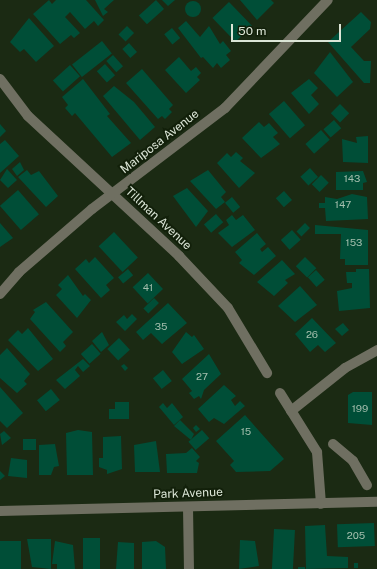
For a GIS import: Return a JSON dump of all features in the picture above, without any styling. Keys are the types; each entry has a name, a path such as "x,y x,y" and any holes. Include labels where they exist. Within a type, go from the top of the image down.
{"street":[{"name":"Mariposa Avenue","path":"0,294 19,272 112,195 225,108 328,0"},
{"name":"Tillman Avenue","path":"0,80 28,116 228,308 267,373"},
{"path":"291,411 345,368 377,350"},
{"path":"280,393 317,452 322,504"},
{"path":"333,444 360,469 367,485"},
{"name":"Park Avenue","path":"0,512 377,502"},
{"path":"188,507 189,569"}],"building":[{"path":"49,0 52,4 56,0 86,0 104,20 98,26 94,21 85,29 70,12 65,17 80,33 74,38 71,35 60,44 33,14"},
{"path":"95,0 114,0 104,9 108,12 103,16"},
{"path":"156,0 164,9 147,24 139,15"},
{"path":"162,0 175,0 168,6"},
{"path":"240,0 271,0 274,3 257,20"},
{"path":"190,1 196,1 201,6 199,15 196,17 190,17 185,12 185,6"},
{"path":"229,2 252,26 235,42 212,18"},
{"path":"361,12 371,22 370,29 351,47 364,61 371,61 370,83 364,83 328,42"},
{"path":"29,18 54,46 36,62 24,49 20,52 10,42"},
{"path":"186,21 200,37 209,26 220,44 223,41 231,51 226,55 230,60 221,68 217,63 213,68 203,57 201,58 178,28"},
{"path":"127,26 134,33 126,42 119,34"},
{"path":"172,28 180,38 172,44 164,34"},
{"path":"102,41 112,54 82,77 72,64"},
{"path":"129,43 137,52 130,58 122,49"},
{"path":"330,52 353,82 337,97 314,73"},
{"path":"113,55 123,66 116,72 106,61"},
{"path":"179,57 191,71 196,67 201,73 197,77 200,80 186,93 165,70"},
{"path":"105,64 115,75 107,83 97,71"},
{"path":"70,65 80,76 63,92 53,80"},
{"path":"142,69 173,105 169,109 172,112 165,119 162,116 158,119 126,83"},
{"path":"83,79 110,114 107,116 131,143 112,157 75,113 72,116 65,108 68,105 62,97"},
{"path":"309,79 318,88 311,95 319,104 309,114 291,93"},
{"path":"114,86 134,102 155,127 140,140 103,96"},
{"path":"284,101 305,125 290,138 269,114"},
{"path":"340,104 349,113 340,122 331,113"},
{"path":"334,120 341,128 331,137 323,129"},
{"path":"259,122 264,127 269,123 278,133 273,137 280,144 261,158 242,138"},
{"path":"0,124 6,131 0,137"},
{"path":"321,130 330,140 314,154 305,144"},
{"path":"368,136 368,163 343,162 342,139 357,143 356,137"},
{"path":"5,140 19,156 0,173 0,144"},
{"path":"236,152 243,158 240,161 255,173 239,188 217,163 227,153 231,157"},
{"path":"20,162 24,170 17,176 12,169"},
{"path":"310,168 318,177 308,186 300,177"},
{"path":"7,169 17,180 8,188 0,180"},
{"path":"27,170 31,175 39,171 58,196 46,207 18,177"},
{"path":"208,170 226,192 221,197 225,202 216,209 190,181"},
{"path":"363,171 367,182 363,183 363,190 336,190 336,172"},
{"path":"321,175 329,183 320,192 312,184"},
{"path":"187,188 208,211 196,227 173,196"},
{"path":"18,190 39,214 21,230 0,206"},
{"path":"284,191 292,200 284,207 276,198"},
{"path":"352,194 367,197 368,219 326,221 325,208 319,208 319,203 325,203 325,197 337,199"},
{"path":"232,197 240,207 233,213 225,203"},
{"path":"216,214 223,222 211,233 204,224"},
{"path":"232,215 236,220 243,215 255,230 232,247 218,233 229,225 226,220"},
{"path":"0,223 13,238 0,247"},
{"path":"305,223 310,228 301,236 297,231"},
{"path":"315,225 368,230 368,265 345,265 345,259 340,259 341,234 315,234"},
{"path":"292,230 301,240 290,250 281,240"},
{"path":"114,232 138,258 123,272 99,246"},
{"path":"257,233 266,244 260,249 262,252 268,247 276,256 254,275 239,263 242,260 235,252"},
{"path":"95,257 114,278 106,285 110,290 101,298 75,269 86,259 89,263"},
{"path":"305,257 316,268 307,278 296,266"},
{"path":"282,260 295,274 285,280 288,283 274,296 257,282"},
{"path":"128,269 133,275 123,283 118,277"},
{"path":"356,269 369,269 370,308 339,311 337,291 352,288 352,283 347,283 346,272 356,272"},
{"path":"316,270 325,280 317,287 308,277"},
{"path":"148,273 163,289 148,303 133,287"},
{"path":"68,275 83,296 85,294 91,300 77,318 56,295 62,289 58,285"},
{"path":"300,286 317,305 295,322 278,306"},
{"path":"154,298 159,303 148,314 143,309"},
{"path":"46,302 73,332 63,342 66,346 60,352 30,319 35,312 33,310"},
{"path":"168,303 187,323 162,344 151,333 143,340 136,332"},
{"path":"132,314 137,319 125,331 116,322 124,315 127,319"},
{"path":"312,318 336,343 325,352 318,345 310,352 295,334"},
{"path":"343,323 349,330 342,336 335,329"},
{"path":"28,328 53,359 38,371 8,340 18,330 22,334"},
{"path":"102,332 109,345 101,352 92,341"},
{"path":"186,332 192,337 194,335 204,349 182,364 172,352"},
{"path":"119,338 130,350 118,361 107,349"},
{"path":"92,344 101,354 90,364 81,354"},
{"path":"7,348 30,374 24,381 27,384 17,393 0,378 0,355"},
{"path":"209,354 221,374 204,390 201,399 199,396 194,399 189,393 192,391 182,379"},
{"path":"83,359 90,366 83,372 78,366 75,370 80,376 65,389 56,380"},
{"path":"124,364 128,368 125,371 121,366"},
{"path":"163,370 172,381 162,389 153,378"},
{"path":"224,385 236,396 231,400 235,406 240,401 245,406 224,424 214,418 209,422 198,409"},
{"path":"0,387 23,413 7,428 0,421"},
{"path":"51,389 60,400 46,411 37,400"},
{"path":"353,392 372,392 372,425 348,423 348,395"},
{"path":"115,402 129,402 129,419 109,419 109,409 115,409"},
{"path":"163,403 167,408 172,403 183,417 174,425 159,407"},
{"path":"245,415 284,459 270,471 236,472 230,465 234,461 216,441"},
{"path":"180,420 194,434 191,440 174,426"},
{"path":"196,425 200,429 196,432 193,428"},
{"path":"78,430 92,432 93,475 67,475 66,433"},
{"path":"202,430 209,438 196,450 188,442"},
{"path":"4,431 11,438 2,445 0,434"},
{"path":"121,436 122,469 107,474 107,470 99,467 99,458 103,458 103,437"},
{"path":"23,439 36,439 36,450 23,450"},
{"path":"156,441 160,472 135,472 134,445"},
{"path":"55,444 59,466 54,467 51,475 39,475 39,445"},
{"path":"192,448 200,457 196,461 199,463 197,473 167,473 166,454 186,453"},
{"path":"11,458 27,460 27,478 8,476"},
{"path":"0,471 5,476 0,480"},
{"path":"374,523 375,546 338,547 337,524"},
{"path":"325,525 327,556 348,557 348,568 306,569 305,526"},
{"path":"274,529 295,530 293,569 272,569"},
{"path":"83,538 100,538 100,569 83,569"},
{"path":"27,539 51,539 51,569 32,567"},
{"path":"240,540 255,541 259,566 239,569"},
{"path":"0,541 21,541 21,569 0,569"},
{"path":"55,541 73,545 75,569 57,569 57,564 52,564"},
{"path":"156,541 165,547 166,569 142,569 142,542"},
{"path":"118,542 134,543 134,569 116,569"},
{"path":"354,563 358,563 358,568 354,568"},
{"path":"298,567 305,567 305,569 298,569"}]}
